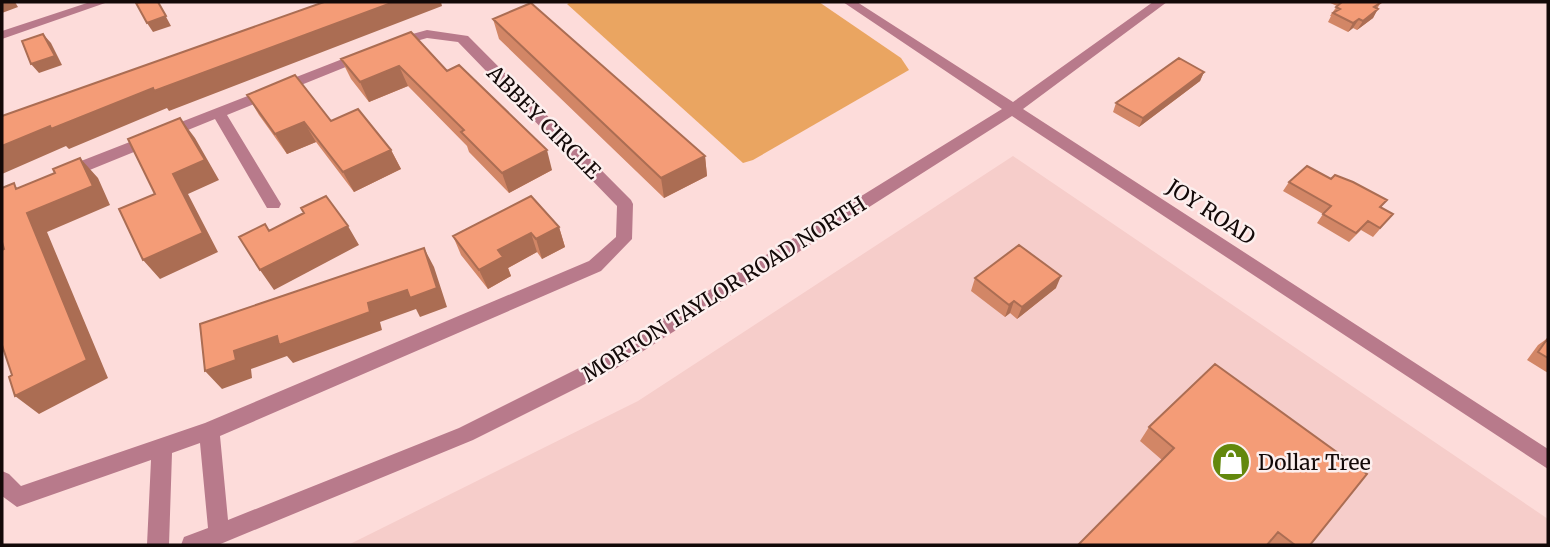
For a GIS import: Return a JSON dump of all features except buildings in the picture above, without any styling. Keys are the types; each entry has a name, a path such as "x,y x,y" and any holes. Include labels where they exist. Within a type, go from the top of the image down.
{"street":[{"path":"2,35 102,2"},
{"name":"JOY ROAD","path":"849,2 1548,460"},
{"name":"MORTON TAYLOR ROAD NORTH","path":"192,545 467,434 608,363 1013,109 1161,2"},
{"name":"ABBEY CIRCLE","path":"2,481 17,497 209,431 595,266 624,239 625,204 463,39 441,33 415,34 53,178"},
{"path":"219,113 273,204"},
{"path":"209,431 219,534"},
{"path":"158,545 162,447"}],"shaded area":[{"path":"819,2 901,58 909,70 753,160 743,163 567,4"},
{"path":"1013,156 1548,519 1548,545 348,545 638,401"}],"place":[{"name":"Dollar Tree","path":"1231,462"}]}
